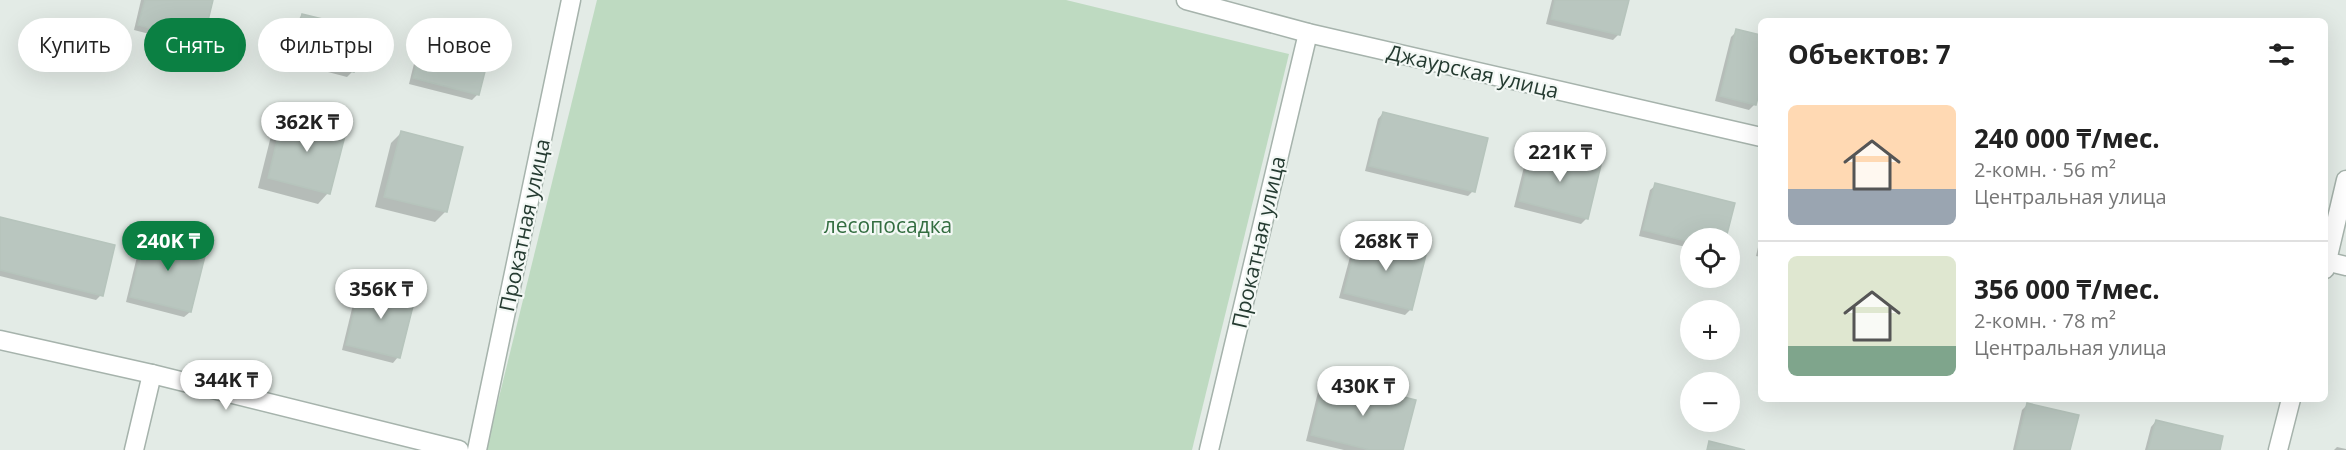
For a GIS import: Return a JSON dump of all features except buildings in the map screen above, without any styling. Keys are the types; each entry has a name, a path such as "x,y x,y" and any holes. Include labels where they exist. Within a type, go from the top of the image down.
{"street":[{"name":"Прокатная улица","path":"477,450 572,0"},
{"name":"Джаурская улица","path":"1186,0 1308,33 1758,136"},
{"name":"Прокатная улица","path":"1209,450 1308,33"},
{"path":"2328,256 2346,180"},
{"path":"2328,264 2346,266"},
{"path":"0,340 152,374 459,450"},
{"path":"134,450 152,374"},
{"path":"2278,450 2290,402"}],"green space":[{"name":"лесопосадка","path":"597,0 1066,0 1289,54 1192,450 486,450"}]}
